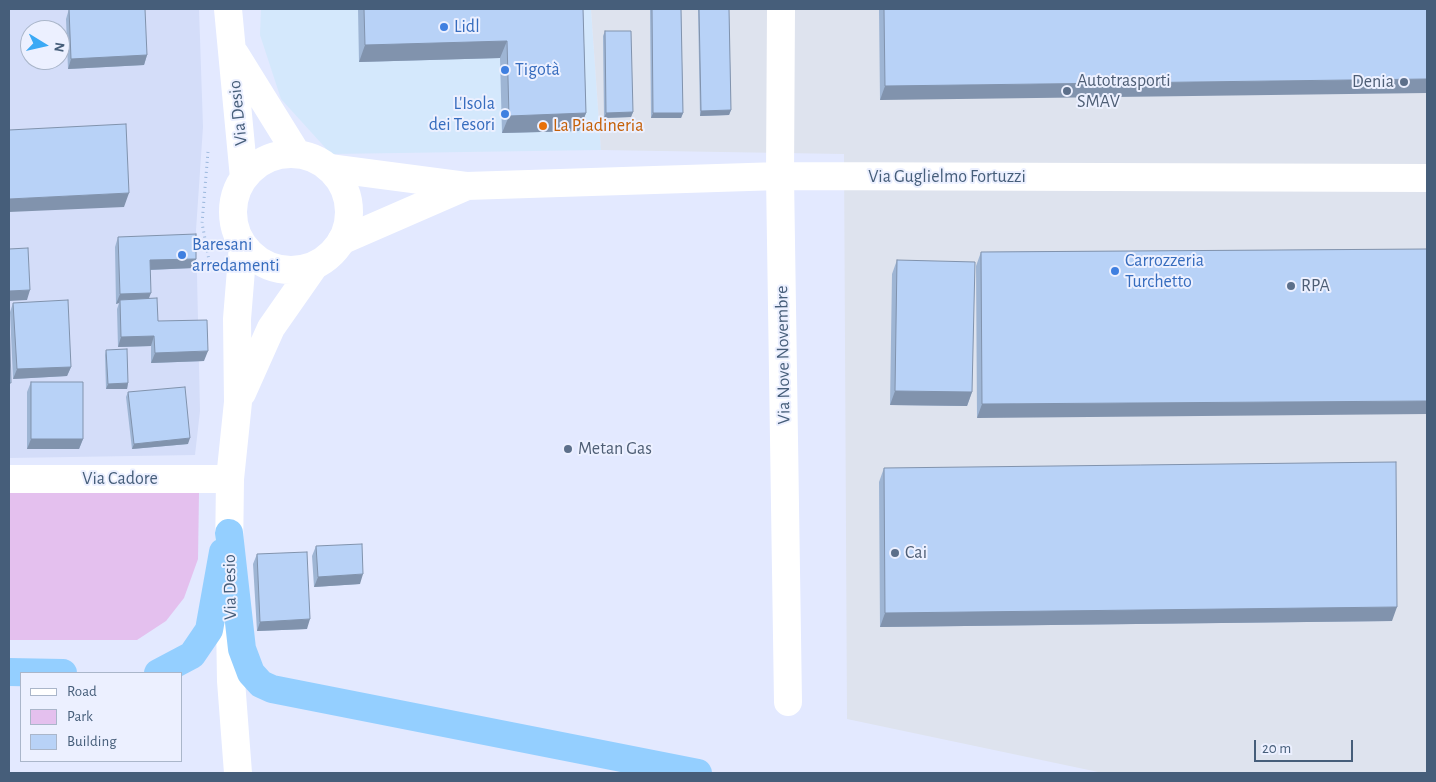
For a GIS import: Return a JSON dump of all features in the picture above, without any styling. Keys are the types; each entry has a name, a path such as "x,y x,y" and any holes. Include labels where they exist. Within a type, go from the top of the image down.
{"highway":[{"path":"160,672 192,655 209,630 228,528"},
{"path":"228,528 242,649 252,673 261,684 281,691 698,773"}],"street":[{"name":"Via Desio","path":"228,9 244,178"},
{"name":"Via Nove Novembre","path":"781,9 780,176 788,702"},
{"name":"Via Desio","path":"231,48 298,154"},
{"path":"298,154 314,158 329,168 341,183 348,202 348,222 341,241 330,255 315,265 295,270 276,268 257,259 243,245 235,229 233,211 236,194 244,178 259,164 277,155 298,154"},
{"name":"Via Guglielmo Fortuzzi","path":"329,168 389,178 466,186 780,176 1427,178"},
{"name":"Via Guglielmo Fortuzzi","path":"341,241 466,186"},
{"name":"Via Desio","path":"238,773 231,681 228,528 230,479 238,402 237,319 243,245"},
{"name":"Via Desio","path":"238,402 271,328 315,265"},
{"name":"Via Cadore","path":"9,479 230,479"}],"path":[{"path":"208,148 202,223 210,265"}],"shaded area":[{"path":"9,9 199,9 203,127 196,230 200,411 195,455 9,458"},
{"path":"261,9 591,9 601,150 331,154 281,99 260,35"},
{"path":"591,9 1427,9 1427,773 1103,773 847,719 844,154 601,150"}],"green space":[{"path":"199,492 198,559 184,598 166,621 137,640 9,640 9,493"}],"building":[{"path":"69,9 145,9 147,55 71,59"},
{"path":"364,9 583,9 586,113 509,116 507,41 365,45"},
{"path":"652,9 681,9 683,113 653,113"},
{"path":"699,9 729,9 731,110 701,111"},
{"path":"884,9 1427,9 1427,79 885,86"},
{"path":"605,31 631,31 633,112 606,113"},
{"path":"126,124 129,193 9,199 9,130"},
{"path":"196,234 196,259 150,260 151,293 120,294 118,237"},
{"path":"28,248 30,290 9,291 9,249"},
{"path":"1427,249 1427,401 982,404 981,252"},
{"path":"897,260 975,262 972,392 895,391"},
{"path":"157,298 158,321 207,320 208,351 155,353 154,336 121,337 120,300"},
{"path":"68,300 71,367 17,369 13,303"},
{"path":"9,314 11,383 9,383"},
{"path":"127,349 128,383 108,384 106,350"},
{"path":"31,382 83,382 83,439 31,439"},
{"path":"185,387 190,438 134,444 128,392"},
{"path":"1396,462 1397,607 885,613 884,468"},
{"path":"362,544 363,574 318,577 316,546"},
{"path":"307,552 310,619 260,622 257,554"}],"place":[{"name":"Lidl","path":"444,27"},
{"name":"Tigotà","path":"505,70"},
{"name":"Denia","path":"1404,82"},
{"name":"Autotrasporti SMAV","path":"1067,91"},
{"name":"L'Isola dei Tesori","path":"505,114"},
{"name":"La Piadineria","path":"543,126"},
{"name":"Baresani arredamenti","path":"182,255"},
{"name":"Carrozzeria Turchetto","path":"1115,271"},
{"name":"RPA","path":"1291,286"},
{"name":"Metan Gas","path":"568,449"},
{"name":"Cai","path":"895,553"}]}
